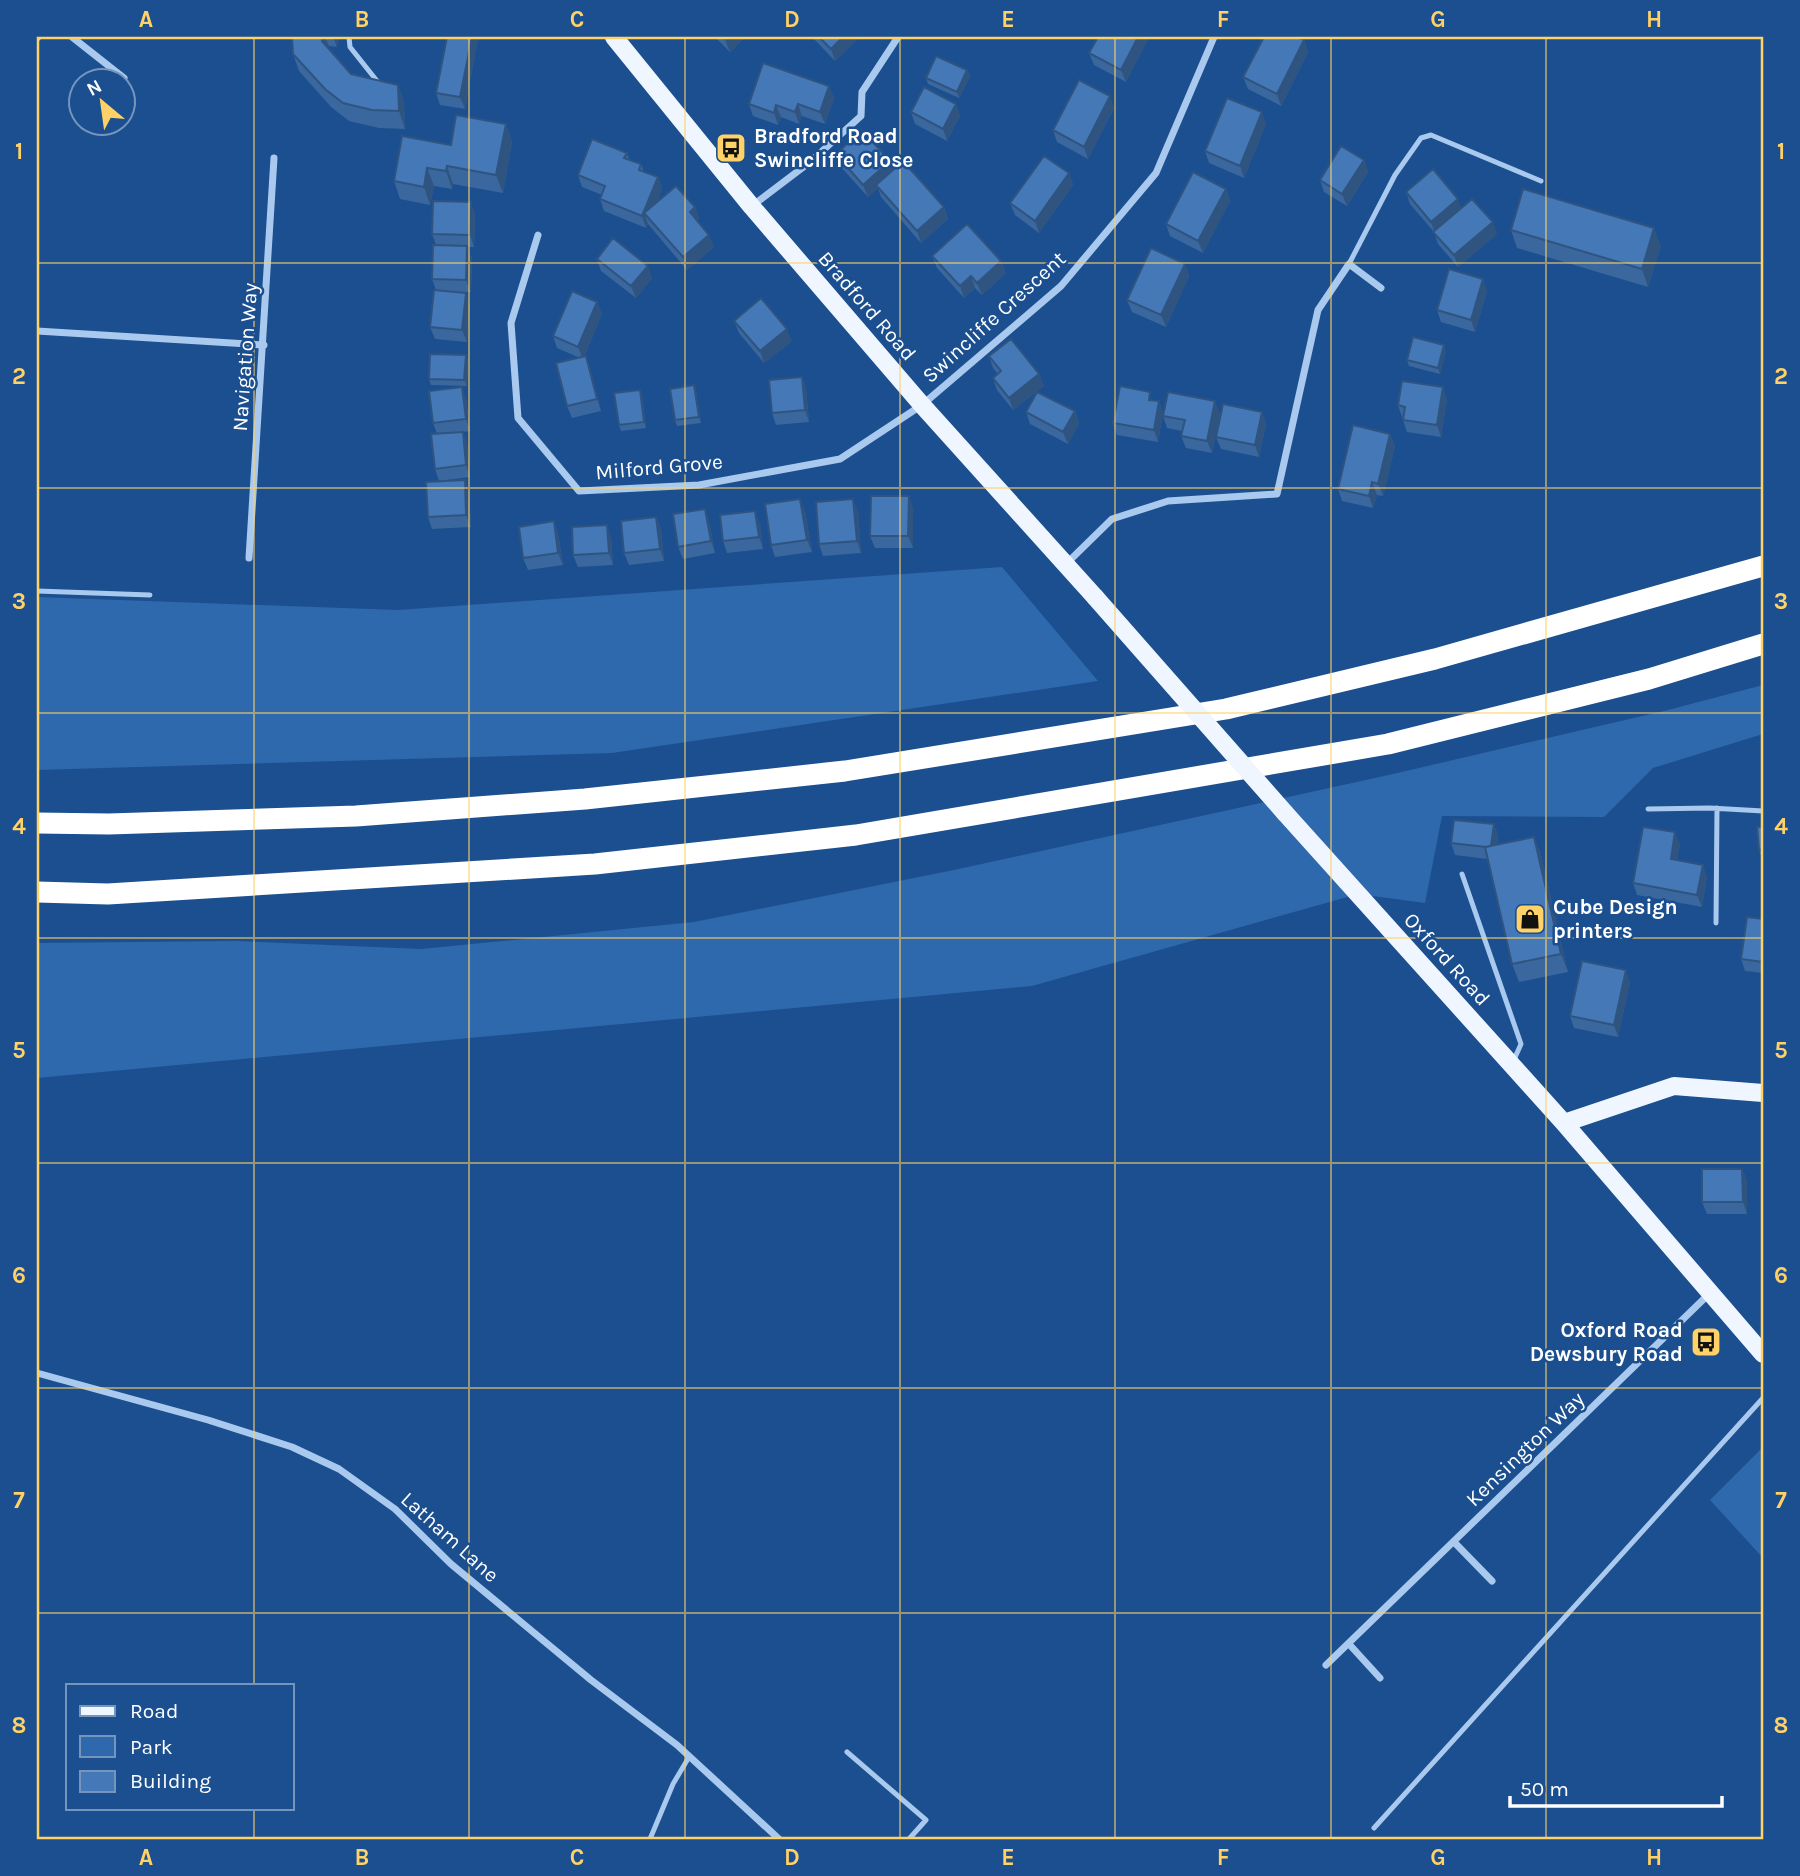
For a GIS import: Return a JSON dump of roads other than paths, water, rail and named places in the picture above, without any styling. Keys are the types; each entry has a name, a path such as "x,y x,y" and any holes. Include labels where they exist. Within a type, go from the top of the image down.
{"highway":[{"path":"37,823 109,824 356,817 585,799 845,771 1226,709 1435,659 1763,566"},
{"path":"37,892 108,894 595,864 856,835 1388,744 1649,679 1763,644"}],"main road":[{"name":"Bradford Road","path":"614,37 752,207 922,405 1095,597"},
{"name":"Oxford Road","path":"1095,597 1564,1124 1763,1354"},
{"path":"1564,1124 1674,1086 1763,1093"}],"street":[{"path":"72,37 109,66"},
{"path":"752,207 810,162 861,116 862,92 898,37"},
{"name":"Swincliffe Crescent","path":"922,405 1061,286 1156,173 1214,37"},
{"name":"Navigation Way","path":"249,558 274,158"},
{"name":"Milford Grove","path":"538,235 511,323 517,418 579,491 699,485 841,459 922,405"},
{"path":"1066,565 1112,519 1168,501 1277,495 1318,310 1349,264 1381,288"},
{"path":"37,331 264,345"},
{"name":"Kensington Way","path":"1326,1665 1710,1293"},
{"name":"Latham Lane","path":"37,1373 268,1439 339,1469 395,1509 451,1564 689,1757 779,1839"},
{"path":"1454,1542 1492,1581"},
{"path":"1349,1644 1380,1678"}],"lane":[{"path":"349,37 351,47 377,81"},
{"path":"1349,264 1395,175 1421,138 1431,135 1541,181"},
{"path":"37,591 150,595"},
{"path":"1716,923 1717,808"},
{"path":"1647,809 1717,808 1763,811"},
{"path":"1462,874 1521,1044 1511,1065"},
{"path":"1374,1828 1763,1398"},
{"path":"847,1752 926,1820 909,1839"},
{"path":"650,1839 673,1784 689,1757"}],"place":[{"name":"Bradford Road Swincliffe Close","path":"731,148"},
{"name":"Cube Design printers","path":"1530,919"},
{"name":"Oxford Road Dewsbury Road","path":"1706,1342"}]}
